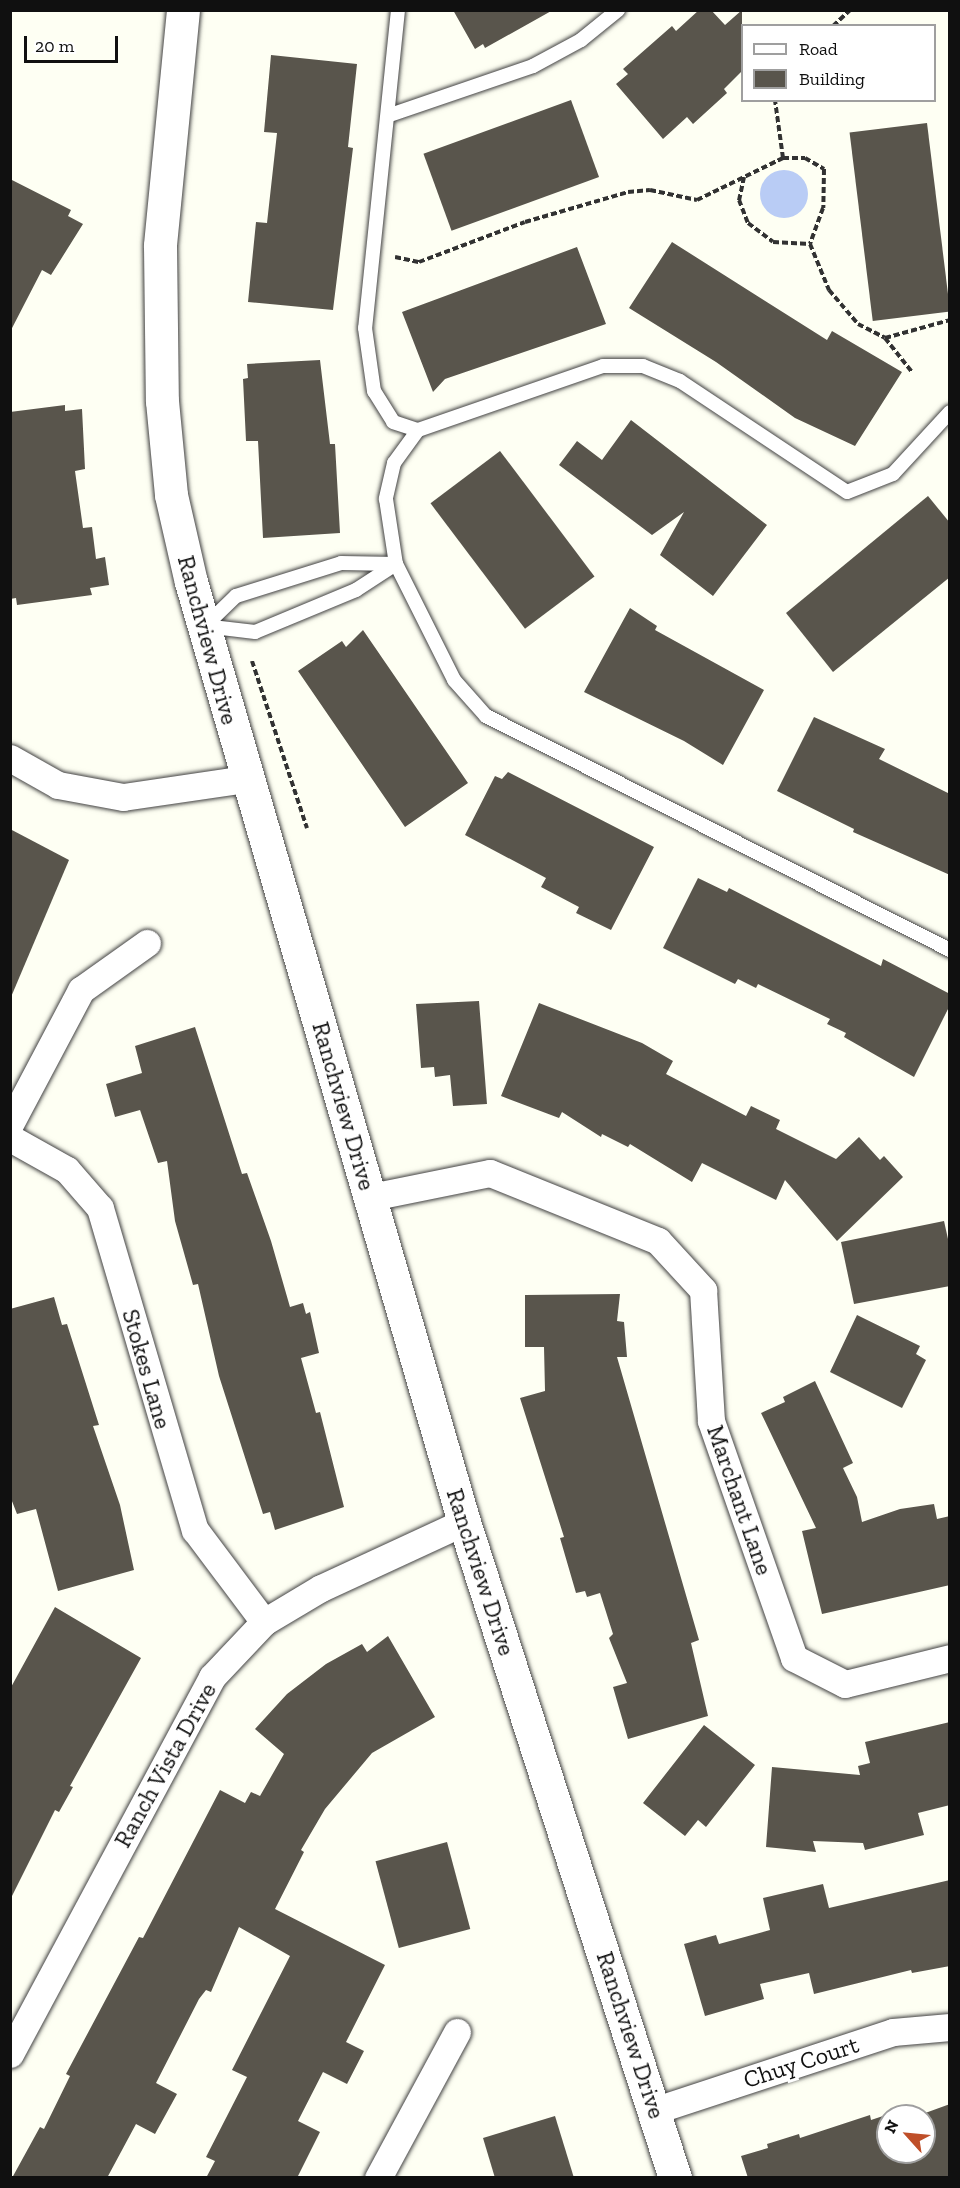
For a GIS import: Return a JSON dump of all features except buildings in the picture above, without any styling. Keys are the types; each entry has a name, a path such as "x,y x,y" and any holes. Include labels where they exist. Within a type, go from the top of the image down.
{"street":[{"name":"Ranchview Drive","path":"183,10 160,246 162,401 171,495 245,779 371,1197 464,1522 656,2110 675,2178"},
{"path":"10,758 58,785 123,797 245,779"},
{"path":"10,1124 81,990 147,943"},
{"name":"Stokes Lane","path":"10,1138 67,1170 100,1208 195,1530 264,1622"},
{"name":"Marchant Lane","path":"371,1197 490,1173 658,1241 703,1290 711,1421 794,1658 845,1684 950,1658"},
{"name":"Ranch Vista Drive","path":"10,2054 212,1677 264,1622 321,1588 464,1522"},
{"name":"Chuy Court","path":"656,2110 893,2032 950,2028"},
{"path":"378,2178 457,2032"}],"lane":[{"path":"399,10 390,115 365,328 374,391 393,422 418,430"},
{"path":"390,115 533,66 582,40 618,10"},
{"path":"950,412 893,474 847,492 680,381 643,366 603,366 418,430 394,463 386,499 396,564 454,680 486,716 950,950"},
{"path":"205,626 236,596 341,562 396,564"},
{"path":"205,626 255,632 356,590 396,564"}],"path":[{"path":"834,24 850,10"},
{"path":"775,102 783,158"},
{"path":"374,252 419,262 525,222 628,192 650,190 697,200 783,158 805,158 824,169 823,208 810,244 829,290 858,324 885,338 912,372"},
{"path":"744,177 739,200 748,223 772,242 810,244"},
{"path":"885,338 950,320"},
{"path":"252,661 307,828"}],"water":[{"path":"779,170 789,170 801,177 808,189 808,199 801,211 789,218 779,218 764,207 760,199 760,189 771,174"}]}
